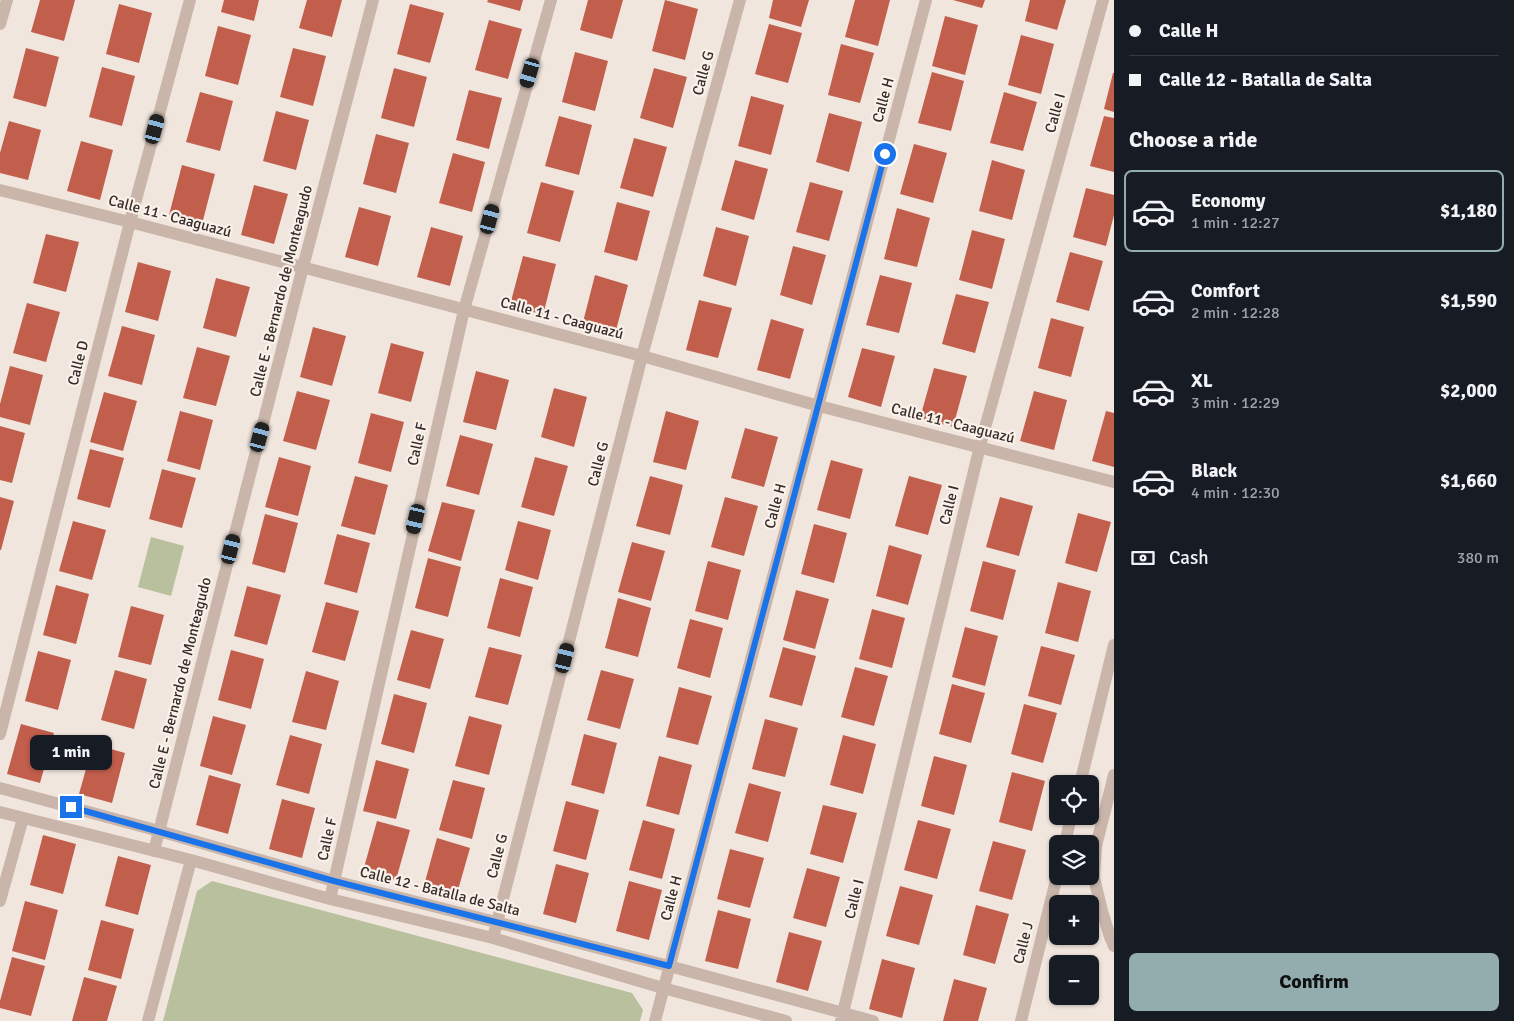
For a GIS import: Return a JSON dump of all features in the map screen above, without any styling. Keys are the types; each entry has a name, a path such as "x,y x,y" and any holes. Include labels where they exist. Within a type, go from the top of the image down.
{"street":[{"path":"0,24 7,0"},
{"name":"Calle D","path":"0,734 130,222 190,0"},
{"name":"Calle E - Bernardo de Monteagudo","path":"154,851 373,0"},
{"name":"Calle F","path":"330,899 464,310 550,0"},
{"name":"Calle G","path":"493,938 642,356 740,0"},
{"name":"Calle H","path":"655,1021 926,0"},
{"name":"Calle I","path":"842,1017 980,446 1103,0"},
{"name":"Calle 11 - Caaguazú","path":"0,190 130,222 642,356 819,406 1114,482"},
{"path":"1082,775 1114,645"},
{"path":"1114,775 1096,846 1094,878 1102,911 1114,946"},
{"name":"Calle 12 - Batalla de Salta","path":"0,788 334,881 669,966 842,1017 873,1021"},
{"path":"0,812 191,860 330,899 493,938 663,988 786,1021"},
{"path":"0,901 23,818"},
{"path":"148,1021 191,860"},
{"name":"Calle J","path":"1021,1021 1055,885"}],"green space":[{"path":"151,537 184,546 171,596 138,587"},
{"path":"212,881 632,993 643,1010 640,1021 163,1021 197,891"}],"building":[{"path":"40,0 75,0 64,41 31,32"},
{"path":"224,0 259,0 254,21 221,12"},
{"path":"307,0 342,0 332,37 299,28"},
{"path":"488,0 523,0 520,11 487,2"},
{"path":"588,0 623,0 612,39 580,30"},
{"path":"665,0 698,9 685,60 652,51"},
{"path":"773,0 809,0 801,27 769,18"},
{"path":"855,0 890,0 878,46 845,37"},
{"path":"953,0 985,0 982,8"},
{"path":"1030,0 1066,0 1057,30 1025,21"},
{"path":"119,4 152,13 139,63 106,54"},
{"path":"410,4 444,13 430,63 397,54"},
{"path":"945,16 978,25 965,75 932,66"},
{"path":"489,20 522,29 508,79 475,70"},
{"path":"769,24 802,33 788,83 755,74"},
{"path":"218,26 251,35 238,85 205,76"},
{"path":"1021,35 1054,44 1041,94 1008,85"},
{"path":"841,44 874,53 860,103 828,95"},
{"path":"26,48 59,57 46,107 13,98"},
{"path":"293,48 326,56 313,106 280,97"},
{"path":"575,52 608,61 595,111 562,102"},
{"path":"102,67 135,76 122,126 89,117"},
{"path":"394,68 427,77 414,127 381,118"},
{"path":"654,68 687,77 673,128 640,118"},
{"path":"932,72 964,81 951,131 918,123"},
{"path":"1114,73 1114,112 1104,109"},
{"path":"469,90 502,98 489,149 456,140"},
{"path":"200,92 233,101 220,151 186,142"},
{"path":"1004,92 1037,102 1023,151 990,143"},
{"path":"751,96 784,105 771,155 738,146"},
{"path":"276,111 309,120 296,170 263,161"},
{"path":"829,113 862,122 849,172 816,162"},
{"path":"559,116 592,125 579,175 545,166"},
{"path":"1104,116 1114,118 1114,172 1090,166"},
{"path":"9,121 41,130 28,180 0,173 0,153"},
{"path":"376,134 409,143 396,193 363,184"},
{"path":"634,138 667,147 653,197 620,188"},
{"path":"81,141 113,150 100,200 67,191"},
{"path":"914,144 947,153 933,203 900,194"},
{"path":"453,153 485,162 472,212 439,203"},
{"path":"735,160 768,169 754,220 721,210"},
{"path":"992,160 1025,170 1012,220 979,211"},
{"path":"182,165 215,174 202,224 169,215"},
{"path":"541,182 574,191 560,242 527,233"},
{"path":"810,182 843,191 829,241 796,232"},
{"path":"254,185 288,194 274,244 241,235"},
{"path":"1086,188 1114,195 1114,215 1106,246 1073,237"},
{"path":"617,202 650,211 637,261 604,252"},
{"path":"359,207 391,216 378,266 345,257"},
{"path":"897,208 930,218 917,267 884,259"},
{"path":"431,227 463,236 450,286 417,277"},
{"path":"716,227 749,236 736,286 703,276"},
{"path":"972,230 1005,239 992,289 959,280"},
{"path":"46,234 79,242 66,292 33,283"},
{"path":"793,246 826,255 812,305 780,295"},
{"path":"1070,252 1103,261 1089,311 1056,302"},
{"path":"523,256 556,264 543,315 510,305"},
{"path":"138,262 171,271 158,321 125,312"},
{"path":"595,275 628,285 615,334 582,326"},
{"path":"880,275 912,283 899,333 866,325"},
{"path":"216,278 250,287 236,337 203,328"},
{"path":"956,294 989,302 975,353 942,344"},
{"path":"699,300 732,308 718,358 686,350"},
{"path":"27,303 60,312 46,362 13,353"},
{"path":"1051,318 1084,327 1071,377 1038,368"},
{"path":"771,319 804,329 790,379 757,370"},
{"path":"122,326 155,335 142,385 108,376"},
{"path":"313,327 346,336 332,386 300,377"},
{"path":"391,343 424,352 411,402 378,393"},
{"path":"197,347 230,356 216,406 183,398"},
{"path":"862,348 895,356 881,407 848,397"},
{"path":"10,366 43,375 30,425 0,417 0,404"},
{"path":"934,368 967,376 953,427 920,418"},
{"path":"476,371 509,380 496,430 463,422"},
{"path":"554,388 587,397 574,447 541,437"},
{"path":"297,391 330,400 316,450 283,441"},
{"path":"1034,391 1067,400 1054,450 1020,441"},
{"path":"104,392 137,401 123,451 90,442"},
{"path":"180,411 213,420 200,470 167,461"},
{"path":"666,411 699,421 686,470 653,462"},
{"path":"1106,411 1114,413 1114,467 1092,461"},
{"path":"371,413 404,422 391,472 358,463"},
{"path":"0,426 25,433 12,483 0,480"},
{"path":"745,428 778,437 764,487 731,478"},
{"path":"460,435 493,444 479,495 446,486"},
{"path":"90,449 124,458 110,508 77,499"},
{"path":"279,457 311,466 298,516 265,507"},
{"path":"535,457 568,466 554,516 521,507"},
{"path":"831,460 863,469 850,519 817,510"},
{"path":"162,469 196,478 182,528 149,519"},
{"path":"355,476 388,485 375,535 341,526"},
{"path":"650,476 683,485 670,535 636,526"},
{"path":"909,476 942,485 928,535 895,526"},
{"path":"0,497 14,501 1,550 0,550"},
{"path":"725,497 758,506 744,556 711,547"},
{"path":"1000,497 1033,506 1019,556 986,547"},
{"path":"442,502 475,510 461,561 428,551"},
{"path":"1078,513 1111,522 1097,572 1065,563"},
{"path":"265,514 298,523 285,573 252,564"},
{"path":"73,521 106,530 92,580 59,571"},
{"path":"518,521 551,530 538,580 505,570"},
{"path":"814,524 847,533 834,583 801,574"},
{"path":"337,534 370,543 357,593 324,584"},
{"path":"632,542 665,551 651,601 618,592"},
{"path":"889,545 922,555 908,605 876,596"},
{"path":"428,558 461,567 448,617 415,608"},
{"path":"708,561 741,570 728,620 695,611"},
{"path":"983,561 1016,570 1003,620 970,611"},
{"path":"500,578 533,587 520,637 487,628"},
{"path":"1058,582 1091,591 1078,642 1045,633"},
{"path":"56,585 89,594 76,644 43,635"},
{"path":"247,586 281,595 267,645 234,636"},
{"path":"796,590 829,599 815,649 783,640"},
{"path":"618,598 651,608 638,657 605,648"},
{"path":"326,602 359,611 345,661 312,652"},
{"path":"131,606 164,615 151,665 118,657"},
{"path":"872,609 905,618 892,668 859,659"},
{"path":"690,619 723,628 710,678 677,668"},
{"path":"965,627 998,636 985,686 952,677"},
{"path":"411,630 444,639 430,689 397,680"},
{"path":"1041,646 1075,655 1061,705 1028,696"},
{"path":"489,647 522,655 508,705 475,697"},
{"path":"783,647 816,656 802,706 769,697"},
{"path":"231,650 264,659 251,709 218,700"},
{"path":"38,651 71,660 58,710 25,701"},
{"path":"855,667 888,676 874,726 841,717"},
{"path":"115,670 147,679 134,729 101,720"},
{"path":"601,670 634,679 620,729 587,720"},
{"path":"306,671 339,681 326,730 292,722"},
{"path":"952,684 985,693 971,743 939,734"},
{"path":"679,687 712,696 698,745 666,737"},
{"path":"394,694 427,703 414,753 381,744"},
{"path":"1024,704 1057,713 1043,763 1011,754"},
{"path":"213,716 246,725 232,775 200,766"},
{"path":"469,716 502,725 489,775 455,766"},
{"path":"765,719 798,728 785,777 752,769"},
{"path":"21,724 54,733 40,783 7,774"},
{"path":"584,734 617,743 604,794 571,785"},
{"path":"290,735 322,744 309,794 276,785"},
{"path":"843,735 876,744 863,794 830,785"},
{"path":"93,744 125,753 112,803 79,794"},
{"path":"659,756 692,765 679,815 646,806"},
{"path":"934,756 967,765 954,815 921,806"},
{"path":"376,760 409,769 396,819 363,811"},
{"path":"1012,772 1045,781 1032,831 999,822"},
{"path":"209,775 241,784 228,834 196,825"},
{"path":"453,780 485,788 472,839 439,830"},
{"path":"749,783 781,792 768,842 735,833"},
{"path":"282,799 315,808 302,858 269,849"},
{"path":"566,801 599,810 586,860 553,851"},
{"path":"823,805 857,813 843,863 810,854"},
{"path":"643,820 675,829 662,879 629,870"},
{"path":"918,820 951,829 937,879 904,870"},
{"path":"377,821 410,830 396,880 363,871"},
{"path":"43,835 76,844 63,894 30,885"},
{"path":"437,838 470,848 456,897 423,889"},
{"path":"993,841 1026,850 1012,900 979,891"},
{"path":"730,849 764,858 750,908 717,899"},
{"path":"118,856 151,865 138,915 105,906"},
{"path":"556,864 589,873 576,923 543,914"},
{"path":"807,868 840,877 826,927 793,918"},
{"path":"629,881 662,890 649,940 616,931"},
{"path":"900,886 933,895 919,945 886,936"},
{"path":"25,901 58,910 45,960 12,951"},
{"path":"976,905 1009,914 995,964 963,955"},
{"path":"718,910 751,919 738,969 705,961"},
{"path":"101,920 134,929 121,979 88,970"},
{"path":"789,932 822,941 808,991 776,982"},
{"path":"12,957 45,966 31,1016 0,1008 0,1001"},
{"path":"882,959 915,968 902,1018 869,1009"},
{"path":"84,977 117,986 107,1021 72,1021"},
{"path":"954,979 987,988 978,1021 943,1021"}],"route":[{"path":"71,807 334,881 669,966 885,154"}]}
